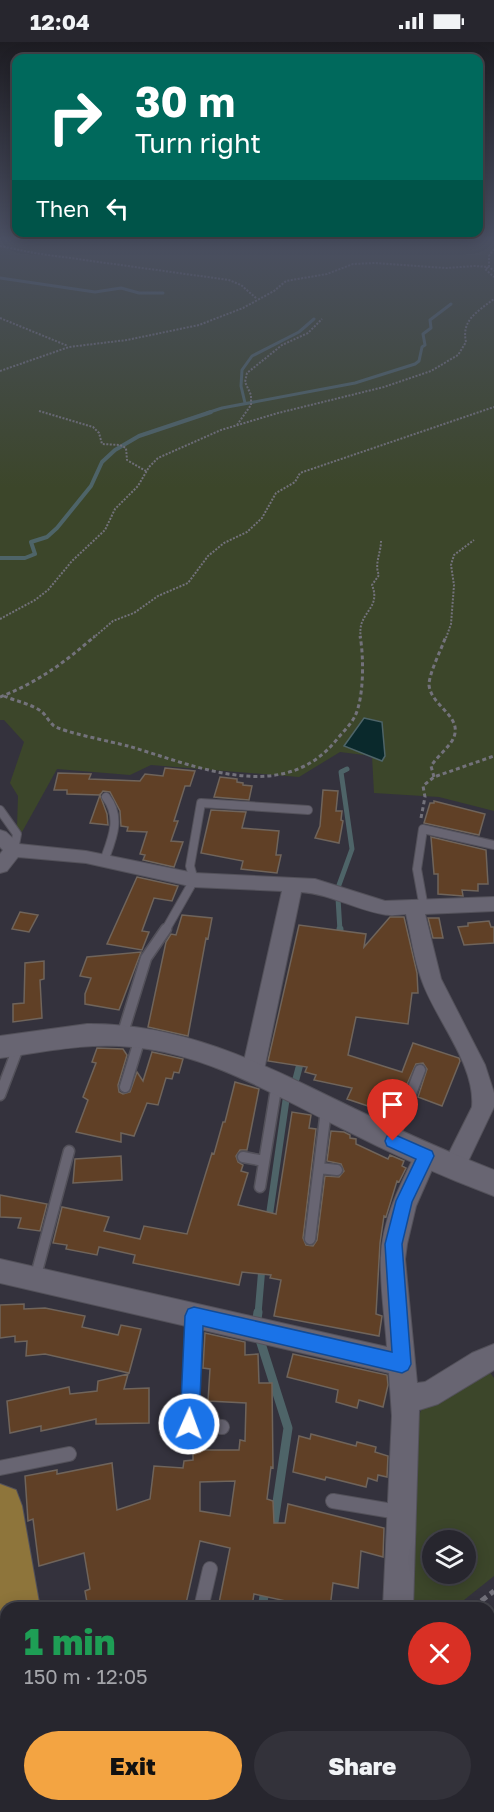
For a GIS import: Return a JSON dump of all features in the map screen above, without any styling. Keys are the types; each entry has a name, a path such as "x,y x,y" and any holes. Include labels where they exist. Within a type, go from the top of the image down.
{"main road":[{"path":"0,1506 16,1602"}],"street":[{"path":"0,836 14,850 104,861 194,880 329,889 384,908 494,904"},
{"path":"0,866 14,850"},
{"path":"253,1070 293,885"},
{"path":"419,908 431,979 474,1065 484,1096 483,1107 454,1167"},
{"path":"9,1046 88,1034 131,1037 198,1048 253,1070 393,1141 494,1183"},
{"path":"398,1602 405,1398 394,1244 404,1201 426,1156"},
{"path":"0,1271 402,1364"},
{"path":"405,1398 429,1395 481,1362 494,1357"}],"lane":[{"path":"104,861 116,813 114,805 106,797"},
{"path":"125,1088 131,1037 146,958 174,918 194,880 190,866 201,803 308,810"},
{"path":"0,810 17,834 14,850"},
{"path":"419,908 416,877 417,852 423,829 494,845"},
{"path":"0,1095 9,1046"},
{"path":"393,1141 420,1070"},
{"path":"260,1187 277,1082"},
{"path":"310,1239 327,1108"},
{"path":"34,1279 69,1151"},
{"path":"243,1157 264,1161"},
{"path":"319,1168 337,1170"},
{"path":"194,1316 189,1424 222,1427"},
{"path":"0,1468 69,1454"},
{"path":"333,1501 403,1512"},
{"path":"202,1602 210,1569"}],"path":[{"path":"15,323 69,347"},
{"path":"0,370 69,347 127,340 188,328 203,323"},
{"path":"236,426 251,405 252,400 245,382 247,373 282,345 309,333 319,323"},
{"path":"0,619 35,600 48,590 72,561 105,530 115,509 138,486 146,471 158,458 202,437 236,426 278,413 384,387 442,367 463,349 466,342 463,334 467,323"},
{"path":"1,697 23,688 59,667 113,621 134,612 158,596 188,583 208,556 224,543 247,532 262,518 276,493 295,482 300,473 494,407"},
{"path":"39,411 93,427 99,433 102,444 120,445 126,448 128,460 146,471"},
{"path":"434,777 431,766 451,742 456,730 453,720 431,694 429,682 432,668 441,656 451,624 454,585 451,565 454,555 474,540"},
{"path":"1,697 41,711 54,726 131,747 165,759 262,778 281,776 303,769 328,751 343,735 359,705 361,666 364,657 359,629 363,616 375,603 376,595 372,585 379,575 376,568 381,551 381,541"},
{"path":"423,829 419,824 425,797 423,786 434,777 494,756"},
{"path":"480,1602 494,1591"}],"shaded area":[{"path":"0,323 494,323 494,811 439,797 374,793 372,756 340,752 299,777 151,765 130,775 57,769 22,832 17,827 18,796 10,783 24,742 4,720 0,720"},
{"path":"364,718 382,722 385,756 382,761 344,746"},
{"path":"486,1367 494,1378 494,1576 462,1602 412,1602 421,1410"}],"building":[{"path":"165,768 195,771 190,786 185,786 174,821 178,821 171,841 183,842 174,867 143,860 145,855 140,854 147,832 127,831 128,827 121,826 120,811 110,792 103,791 100,795 67,794 67,790 54,790 58,773 91,774 89,779 140,781 145,774 163,776"},
{"path":"220,777 237,779 237,782 243,785 252,786 249,800 214,797"},
{"path":"323,790 338,791 336,811 342,811 341,820 343,821 339,843 315,838 320,826"},
{"path":"100,795 107,814 108,825 90,823"},
{"path":"434,801 485,814 479,835 424,823 430,803"},
{"path":"211,810 246,812 242,828 279,831 276,855 281,855 277,873 241,869 243,861 201,853"},
{"path":"431,837 486,850 488,884 478,884 478,891 462,890 463,896 438,894 438,874 434,874"},
{"path":"137,877 178,886 172,901 154,898 142,931 149,932 142,950 107,944"},
{"path":"20,912 38,915 29,932 12,929"},
{"path":"182,915 212,918 208,939 206,938 188,1036 148,1027 166,942 171,934 176,935"},
{"path":"390,917 404,917 417,973 418,993 412,993 408,1024 356,1017 348,1055 402,1072 413,1043 459,1058 460,1061 442,1106 418,1097 427,1069 423,1063 416,1064 404,1091 398,1089 388,1116 370,1110 371,1107 347,1099 352,1088 314,1080 316,1075 305,1072 307,1067 268,1061 299,925 366,934 364,947"},
{"path":"428,918 439,918 443,938 433,938"},
{"path":"489,921 491,927 494,927 494,943 464,945 458,927 468,926 468,923"},
{"path":"141,952 119,1010 85,1004 85,994 91,978 80,976 87,957"},
{"path":"44,961 44,979 40,980 42,1018 13,1022 13,1004 24,1003 25,963"},
{"path":"97,1048 123,1049 127,1055 118,1085 119,1092 123,1094 130,1092 137,1072 143,1081 152,1052 183,1059 179,1073 174,1072 172,1079 166,1078 158,1105 147,1103 134,1136 121,1133 121,1142 76,1132 88,1100 83,1097 96,1063 92,1062"},
{"path":"235,1082 259,1089 247,1150 240,1150 236,1156 238,1162 243,1165 241,1171 248,1173 238,1205 276,1214 292,1112 311,1115 309,1128 316,1129 303,1238 306,1245 313,1246 317,1240 325,1176 339,1177 344,1171 341,1164 327,1161 331,1131 344,1132 350,1135 350,1138 356,1139 356,1144 388,1159 390,1155 404,1161 402,1166 406,1168 399,1182 397,1181 386,1217 384,1216 380,1243 376,1314 382,1316 379,1336 274,1316 281,1280 270,1278 271,1275 242,1272 239,1285 133,1263 135,1255 99,1247 97,1255 66,1249 67,1245 53,1243 62,1207 109,1217 104,1231 140,1239 144,1226 187,1234 212,1153 214,1154 223,1122 225,1122"},
{"path":"121,1156 122,1180 73,1183 75,1159"},
{"path":"0,1195 47,1204 40,1231 18,1228 21,1218 0,1217"},
{"path":"24,1304 24,1309 45,1308 85,1316 82,1327 118,1335 121,1325 141,1329 129,1373 45,1354 26,1356 27,1341 15,1342 15,1336 0,1338 0,1305"},
{"path":"205,1333 245,1342 245,1355 258,1354 259,1383 272,1383 273,1468 271,1467 267,1499 273,1501 274,1523 285,1523 288,1504 384,1528 383,1557 361,1551 358,1588 333,1583 331,1602 290,1602 254,1594 253,1602 219,1602 230,1548 200,1541 186,1602 87,1602 85,1591 90,1589 84,1553 39,1566 33,1519 28,1521 25,1476 57,1470 57,1474 112,1463 117,1510 150,1499 154,1466 183,1468 184,1461 193,1460 193,1450 239,1450 240,1440 245,1441 246,1403 208,1401 210,1369 203,1368","holes":["235,1481 230,1516 200,1511 200,1482"]},
{"path":"293,1354 387,1375 388,1385 383,1407 359,1400 357,1408 336,1402 338,1390 287,1377"},
{"path":"128,1374 124,1389 149,1388 149,1423 96,1424 96,1419 41,1431 41,1426 10,1433 7,1401 69,1387 70,1394 97,1391 98,1381"},
{"path":"311,1434 356,1446 357,1442 376,1447 375,1452 388,1456 387,1477 378,1475 377,1481 368,1478 366,1487 293,1472 299,1436 310,1439"}],"waterway":[{"path":"245,403 241,386 242,370 252,356 299,332 310,323"},
{"path":"207,413 222,408 355,383 415,364 419,361 422,347 425,345 423,334 431,328 430,323"},
{"path":"0,558 25,558 35,554 31,542 47,537 57,528 91,486 102,462 115,450 139,436 211,412"},
{"path":"339,885 352,849 341,772 347,769"},
{"path":"338,898 340,931"},
{"path":"340,931 340,937"},
{"path":"296,1079 301,1060"},
{"path":"269,1218 286,1100"},
{"path":"258,1314 262,1267"},
{"path":"257,1319 258,1312"},
{"path":"260,1340 288,1428 273,1529"},
{"path":"263,1602 265,1590"}],"route":[{"path":"189,1424 194,1316 278,1333 402,1364 393,1259 394,1244 404,1201 426,1156 393,1141"}]}
